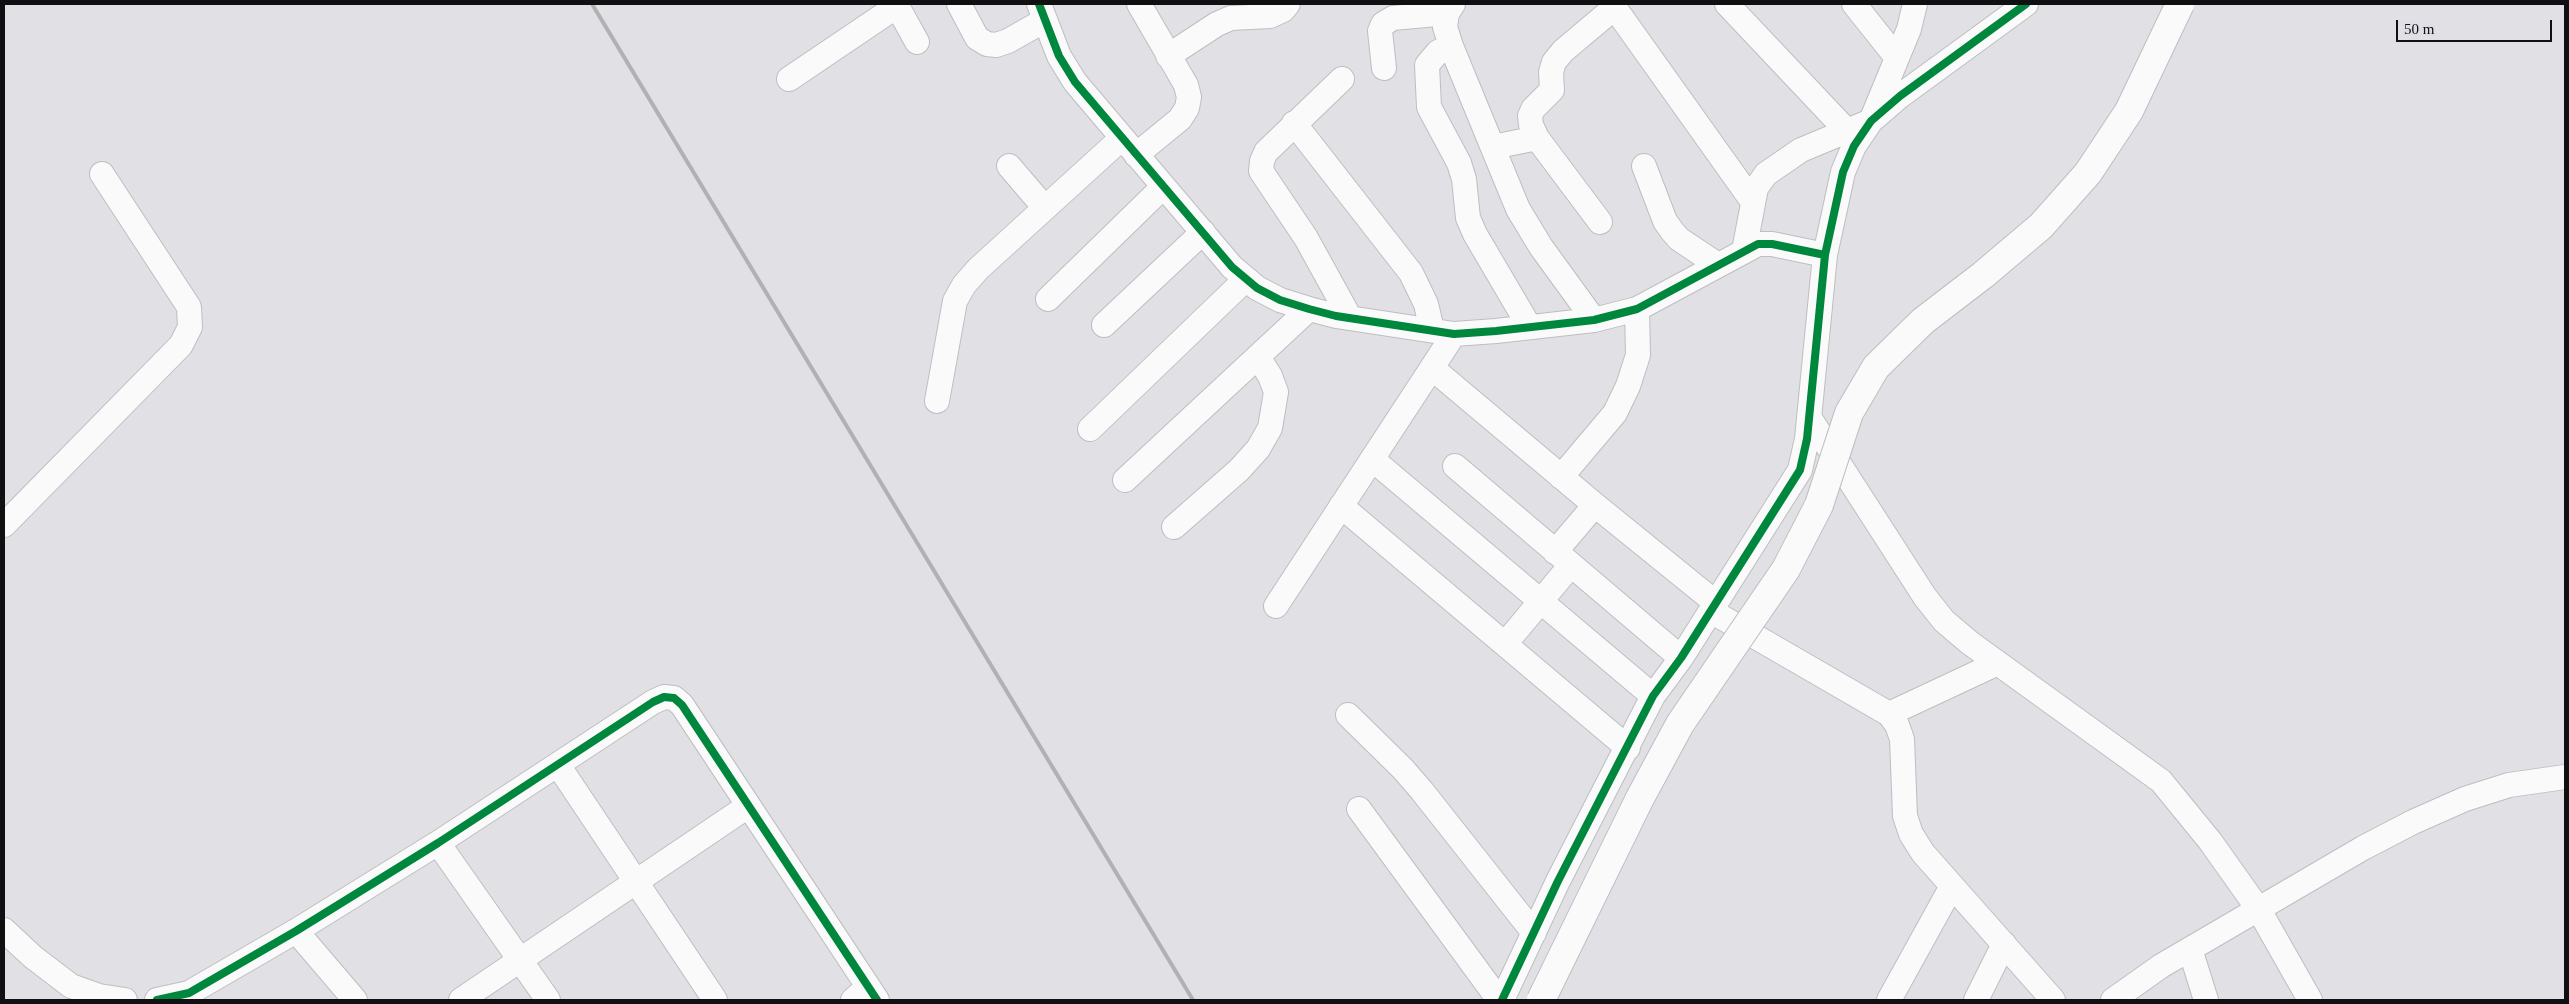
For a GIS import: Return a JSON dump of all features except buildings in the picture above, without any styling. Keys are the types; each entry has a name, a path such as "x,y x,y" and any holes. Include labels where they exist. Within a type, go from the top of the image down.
{"main road":[{"path":"1541,1000 1640,798 1680,724 1786,569 1819,505 1848,413 1876,367 1923,321 1983,275 2041,226 2088,173 2129,111 2180,4"}],"street":[{"path":"959,4 977,38 987,44 996,45 1008,41 1042,12 1058,56 1075,82 1232,267 1257,288 1280,300 1309,309 1350,318 1443,332 1594,320 1637,309 1758,244 1772,244 1826,255"},
{"path":"937,401 955,301 964,285 978,269 1045,208 1129,147 1180,119 1187,108 1189,96 1186,85 1139,4"},
{"path":"1168,56 1217,24 1231,18 1270,16 1284,10 1288,4"},
{"path":"1727,4 1847,131"},
{"path":"1854,4 1897,58"},
{"path":"1359,809 1500,1000 1558,881 1654,696 1714,607 1800,470 1807,440 1826,255 1843,172 1854,146 1871,121 1909,29 1916,4"},
{"path":"1744,251 1756,188 1766,174 1801,150 1871,121 1900,96 2026,4"},
{"path":"789,79 897,5 917,42"},
{"path":"1600,222 1537,138 1531,125 1530,116 1533,109 1552,90 1551,72 1554,62 1563,51 1613,6 1753,202"},
{"path":"1384,68 1380,31 1383,24 1394,18 1450,7 1445,27 1451,46 1528,228 1594,320"},
{"path":"1451,46 1438,52 1427,65 1429,108 1459,163 1464,179 1468,218 1475,234 1529,326"},
{"path":"1342,79 1266,152 1262,161 1261,172 1306,238 1350,318"},
{"path":"1276,606 1432,368 1443,332 1426,304 1411,273 1294,124"},
{"path":"1493,147 1537,138"},
{"path":"1009,166 1045,208"},
{"path":"1644,166 1665,221 1672,231 1718,265"},
{"path":"4,525 181,345 190,327 189,307 102,174"},
{"path":"1048,299 1163,187"},
{"path":"1104,325 1203,232"},
{"path":"1090,429 1246,279"},
{"path":"1125,480 1309,309"},
{"path":"1561,477 1615,413 1628,386 1638,355 1637,309"},
{"path":"1174,527 1239,470 1258,449 1270,428 1276,392 1270,376 1258,357"},
{"path":"1432,368 1714,607 1889,714 1897,725 1902,739 1905,816 1912,834 1923,853 2053,1000"},
{"path":"1809,417 1925,597 1944,621 2161,781 2210,841 2259,910 2310,1000"},
{"path":"1372,459 1654,696"},
{"path":"1455,466 1681,658"},
{"path":"1505,644 1540,602 1595,505"},
{"path":"1341,506 1628,748"},
{"path":"1889,714 1998,662"},
{"path":"157,1000 189,997 438,843 653,702 664,697 674,698 682,705 748,806 866,996"},
{"path":"1348,715 1415,784 1534,933"},
{"path":"558,765 715,1000"},
{"path":"2113,1000 2161,966 2363,848 2465,799 2509,784 2565,777"},
{"path":"461,1000 748,806"},
{"path":"438,843 548,1000"},
{"path":"1889,1000 1952,886"},
{"path":"4,930 33,957 72,986 99,996 125,1000"},
{"path":"296,931 355,1000"},
{"path":"1976,1000 2004,944"},
{"path":"2190,949 2206,1000"}],"railway":[{"path":"592,4 1193,1000"}],"cycle path":[{"path":"1039,4 1059,56 1075,82 1232,267 1257,288 1280,300 1336,316 1454,334 1496,331 1594,320 1637,309 1758,244 1772,244 1825,255"},
{"path":"1502,1000 1558,881 1653,696 1681,658 1800,470 1807,439 1825,255 1843,172 1854,146 1871,121 1900,96 2026,4"},
{"path":"157,1000 189,993 296,931 438,843 653,702 664,697 674,698 682,705 877,1000"}]}
